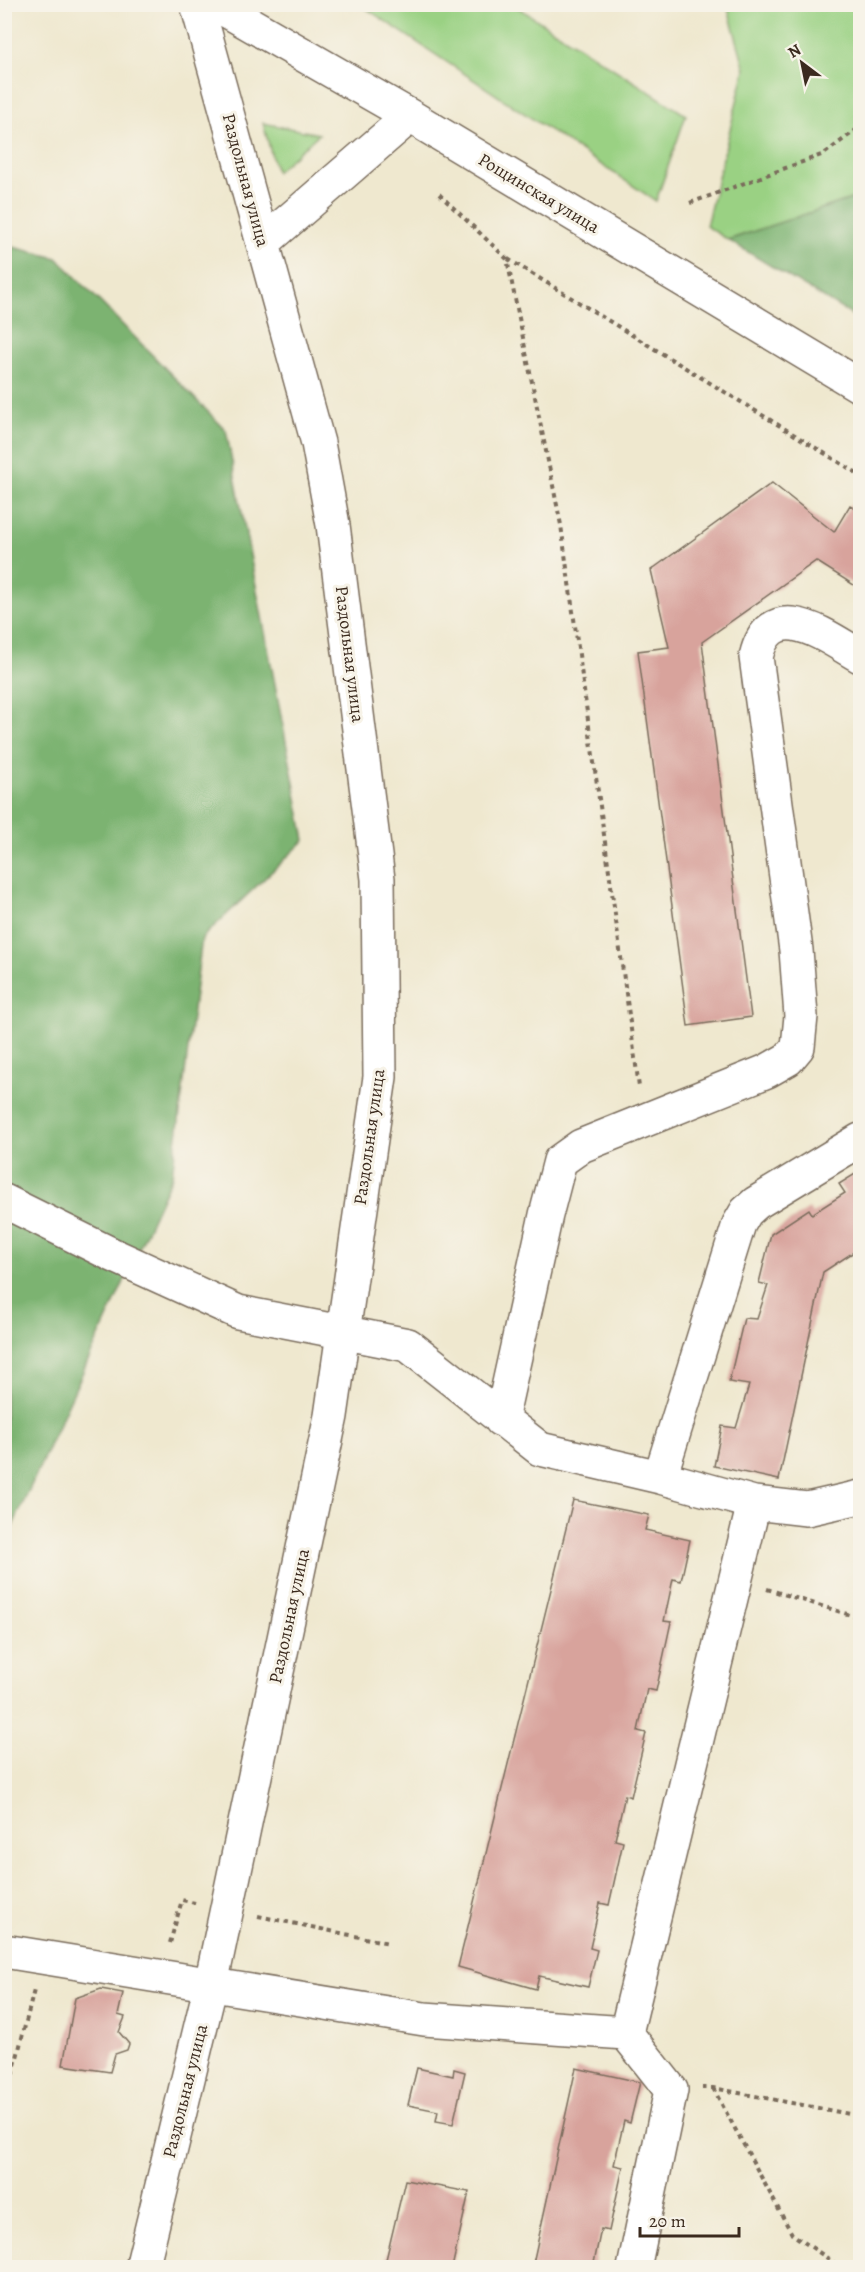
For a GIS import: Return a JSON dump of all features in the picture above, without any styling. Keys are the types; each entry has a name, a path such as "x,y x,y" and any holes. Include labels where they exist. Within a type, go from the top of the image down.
{"main road":[{"name":"Раздольная улица","path":"142,2268 211,1984 331,1416 341,1334 380,1077 378,879 333,525 323,466 197,4"},
{"name":"Рощинская улица","path":"214,4 410,116 861,387"},
{"path":"263,243 410,116"},
{"path":"501,1420 560,1161 581,1146 767,1071 788,1059 798,1047 801,1016 796,950 756,657 758,645 768,633 784,624 796,623 818,630 861,656"},
{"path":"660,1477 739,1224 746,1212 756,1203 861,1140"},
{"path":"4,1201 112,1255 238,1312 341,1334 408,1345 540,1449 660,1477 754,1503 807,1509 861,1497"},
{"path":"626,2033 754,1503"},
{"path":"4,1951 424,2019 626,2033 671,2090 634,2268"}],"path":[{"path":"855,4 861,10"},
{"path":"690,203 825,154 861,127"},
{"path":"439,194 507,259 861,475"},
{"path":"507,259 561,525 644,1121"},
{"path":"735,1579 861,1618"},
{"path":"4,2109 42,1957"},
{"path":"671,2090 713,2088 861,2116"},
{"path":"713,2088 792,2234 842,2268"}],"green space":[{"path":"361,5 514,5 686,115 656,201"},
{"path":"727,5 860,5 860,196 728,240 706,226 745,69"},
{"path":"263,123 319,134 276,172"},
{"path":"860,196 860,320 728,240"},
{"path":"5,245 57,258 226,430 305,840 202,938 172,1176 5,1543"}],"building":[{"path":"772,483 834,532 850,505 860,512 860,589 816,561 702,642 751,1017 688,1026 638,651 669,647 651,570"},
{"path":"860,1171 860,1248 823,1272 779,1480 714,1466 722,1426 736,1428 749,1385 729,1382 744,1318 757,1319 768,1285 759,1283 771,1234 809,1209 812,1214 845,1193 839,1184"},
{"path":"573,1500 649,1515 645,1530 690,1540 681,1581 673,1579 664,1621 671,1622 656,1691 647,1689 638,1731 646,1733 631,1797 625,1795 615,1840 623,1842 609,1905 600,1903 590,1948 597,1950 588,1987 539,1976 536,1989 458,1967"},
{"path":"101,1989 123,1993 118,2015 125,2017 119,2032 129,2044 127,2050 115,2054 110,2072 63,2065 75,1998"},
{"path":"417,2068 453,2076 454,2069 465,2072 453,2124 436,2121 438,2111 408,2105"},
{"path":"576,2068 640,2082 630,2123 624,2121 614,2165 623,2167 609,2231 601,2229 593,2268 532,2268"},
{"path":"405,2180 469,2192 452,2268 384,2268"}]}
